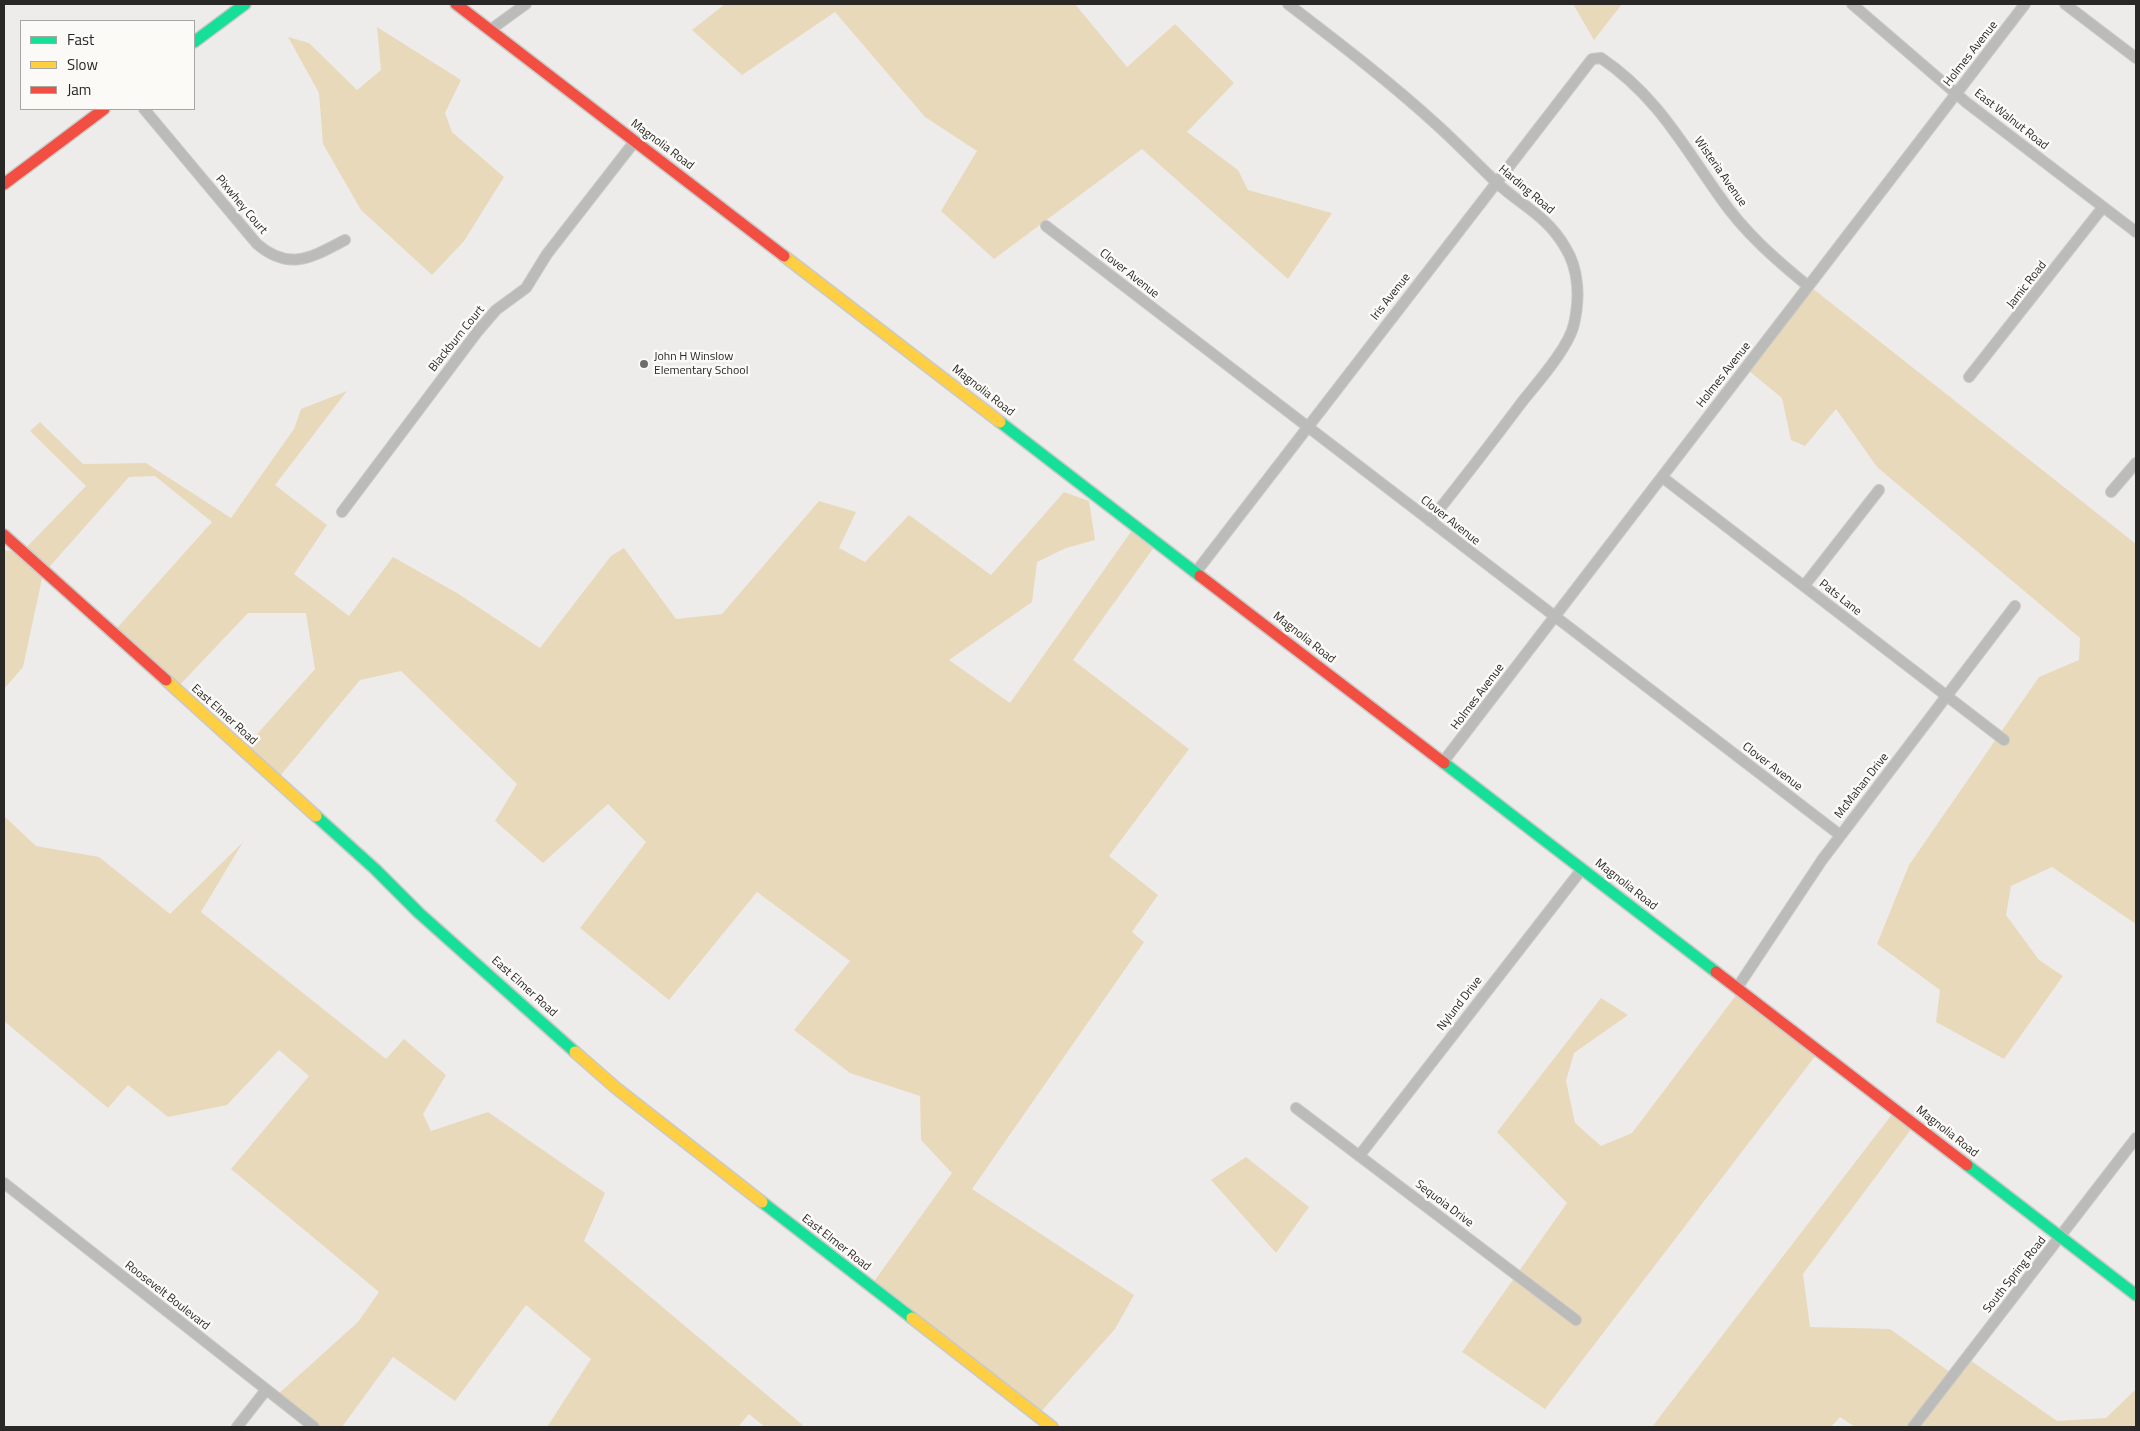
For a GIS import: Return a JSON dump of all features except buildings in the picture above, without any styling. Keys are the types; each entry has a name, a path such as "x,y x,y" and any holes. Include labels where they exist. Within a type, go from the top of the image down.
{"street":[{"path":"195,41 245,4"},
{"name":"Magnolia Road","path":"456,4 2136,1295"},
{"path":"490,30 526,4"},
{"name":"Harding Road","path":"1288,4 1394,88 1438,126 1496,182 1538,213 1566,247 1574,266 1577,283 1574,325 1563,347 1430,521"},
{"name":"East Walnut Road","path":"1852,4 1956,94 2136,232"},
{"name":"Holmes Avenue","path":"1443,762 2025,4"},
{"path":"2065,4 2136,58"},
{"name":"Iris Avenue","path":"1196,572 1588,62 1592,59 1601,58 1614,69"},
{"name":"Wisteria Avenue","path":"1614,69 1647,96 1678,135 1720,197 1750,235 1808,286"},
{"path":"4,184 103,110"},
{"name":"Pixwhey Court","path":"145,110 257,244 268,253 281,258 304,260 344,240"},
{"name":"Blackburn Court","path":"342,512 478,331 496,310 520,293 531,282 547,254 635,141"},
{"name":"Jamic Road","path":"1969,377 2103,207"},
{"name":"Clover Avenue","path":"1046,226 1840,835"},
{"path":"2111,492 2136,463"},
{"name":"Pats Lane","path":"1662,477 2004,740"},
{"path":"1804,586 1879,490"},
{"name":"East Elmer Road","path":"4,535 368,863 419,913 616,1088 1052,1427"},
{"name":"McMahan Drive","path":"1737,988 1840,835 2015,606"},
{"name":"Nylund Drive","path":"1359,1156 1582,868"},
{"name":"Sequoia Drive","path":"1296,1108 1576,1320"},
{"name":"South Spring Road","path":"1913,1427 2136,1138"},
{"name":"Roosevelt Boulevard","path":"4,1182 314,1427"},
{"path":"237,1427 266,1390"}],"shaded area":[{"path":"725,4 1075,4 1127,67 1175,24 1234,83 1187,132 1238,170 1248,190 1332,213 1288,279 1142,149 994,259 941,211 977,151 925,117 835,12 742,75 692,30"},
{"path":"1573,4 1622,4 1594,40"},
{"path":"377,27 461,80 445,113 452,132 504,177 464,241 432,275 361,210 323,144 319,93 288,37 309,43 357,90 381,70"},
{"path":"1807,284 2136,544 2136,924 2052,867 2011,886 2006,915 2039,960 2063,976 2004,1059 1936,1022 1940,990 1877,944 1909,865 2039,677 2079,660 2080,638 1877,467 1836,409 1805,446 1791,440 1782,398 1743,366"},
{"path":"347,391 275,485 327,525 294,574 349,616 393,557 457,593 540,648 611,556 624,548 676,619 722,614 819,501 856,512 839,548 865,562 909,515 991,575 1064,492 1089,501 1095,540 1066,548 1037,562 1032,602 949,660 1010,703 1135,526 1157,543 1073,660 1189,749 1109,856 1158,895 1132,932 1144,942 972,1189 1134,1295 1115,1329 1038,1415 870,1287 952,1173 921,1140 920,1096 850,1073 794,1030 850,961 757,892 669,1000 580,928 646,842 608,804 543,863 495,821 517,784 401,671 360,680 275,782 242,751 315,669 306,613 248,613 174,691 110,636 212,522 155,476 129,477 43,574 23,667 4,689 4,550 21,553 86,486 30,431 40,422 83,464 146,463 231,518 294,429 301,409"},
{"path":"4,816 36,846 99,857 170,914 243,842 201,912 386,1059 404,1039 446,1075 423,1114 431,1131 488,1112 605,1193 584,1241 805,1427 765,1427 749,1414 738,1427 547,1427 591,1359 526,1305 455,1401 393,1357 342,1427 316,1427 276,1396 358,1322 379,1292 231,1169 309,1076 279,1050 227,1105 168,1117 128,1085 108,1108 4,1021"},
{"path":"1740,990 1819,1051 1545,1409 1462,1352 1567,1203 1497,1132 1601,998 1628,1015 1574,1053 1566,1081 1575,1123 1601,1146 1632,1133"},
{"path":"1896,1109 1915,1124 1803,1274 1810,1327 1890,1329 1954,1375 1967,1358 2057,1421 2106,1418 2136,1389 2136,1427 1855,1427 1840,1417 1831,1427 1652,1427"},
{"path":"1246,1157 1309,1207 1276,1253 1211,1180"}],"traffic: fast":[{"path":"195,41 245,4"},
{"path":"1000,422 1200,576"},
{"path":"1444,763 1716,972"},
{"path":"316,816 375,869 419,913 575,1052"},
{"path":"1967,1165 2136,1295"},
{"path":"762,1202 912,1318"}],"traffic: slow":[{"path":"784,256 1000,422"},
{"path":"166,680 316,816"},
{"path":"575,1052 616,1088 762,1202"},
{"path":"912,1318 1052,1427"}],"traffic: jam":[{"path":"456,4 784,256"},
{"path":"4,184 103,110"},
{"path":"4,535 166,680"},
{"path":"1200,576 1444,763"},
{"path":"1716,972 1967,1165"}],"place":[{"name":"John H Winslow Elementary School","path":"644,364"}]}
